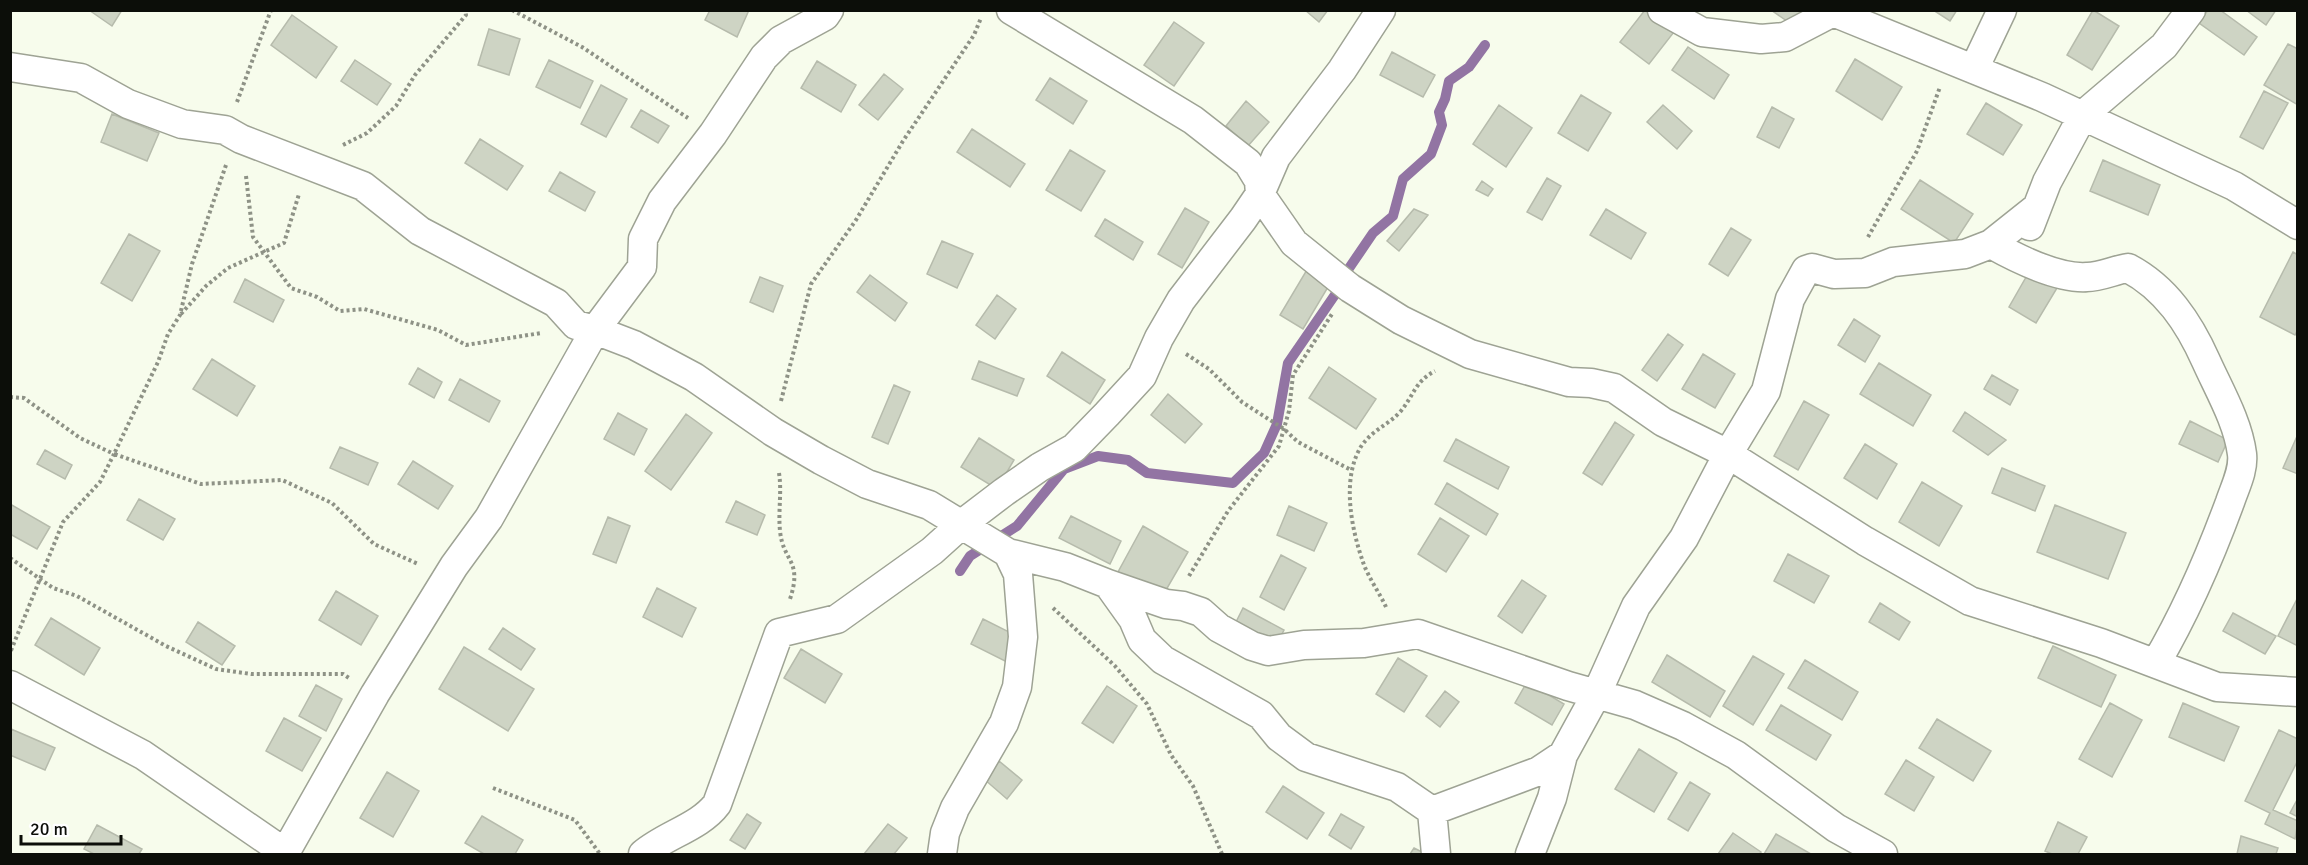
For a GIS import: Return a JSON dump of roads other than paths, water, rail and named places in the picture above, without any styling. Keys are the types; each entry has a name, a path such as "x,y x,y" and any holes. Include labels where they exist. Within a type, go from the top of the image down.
{"street":[{"path":"1011,10 1193,120 1248,162 1259,181 1260,194 1294,243 1350,288 1401,320 1470,354 1569,382 1592,383 1614,388 1664,422 1728,454 1865,541 1970,601 2156,663 2217,687 2298,692"},
{"path":"643,855 654,845 710,814 717,804 779,633 837,619 932,551 962,524 1040,467 1074,447 1142,376 1159,338 1181,300 1260,194 1276,157 1342,70 1381,10"},
{"path":"1662,10 1702,32 1761,39 1785,37 1833,11 2083,116 2234,186 2298,225"},
{"path":"1962,64 2002,10"},
{"path":"2021,261 2035,209 2083,116 2164,46 2191,10"},
{"path":"10,685 143,754 286,854 375,694 454,566 494,509 585,328 642,267 643,239 662,201 713,134 764,57 782,40 822,12"},
{"path":"10,67 81,78 128,104 182,124 233,135 363,186 420,231 556,303 585,328 634,345 694,377 773,432 867,483 929,504 962,524 1013,564 1065,567 1166,604 1201,612 1219,628 1252,646 1268,651 1304,645 1364,643 1418,634 1540,676 1635,705 1683,726 1736,755 1836,828 1883,855"},
{"path":"1530,855 1552,798 1563,755 1597,693 1636,606 1684,538 1728,454 1766,391 1790,299 1806,270 1812,267 1834,274 1865,273 1893,262 1955,256 1991,244 2035,209"},
{"path":"1991,244 2021,261 2088,277 2128,268 2154,285 2191,327 2238,436 2243,455 2241,471 2219,532 2186,611 2156,663"},
{"path":"942,855 945,833 955,808 1004,723 1017,687 1023,637 1013,564"},
{"path":"1108,584 1132,619 1142,640 1163,660 1261,715 1280,737 1306,757 1396,787 1432,811"},
{"path":"1432,811 1539,771 1563,755"},
{"path":"1432,811 1436,855"}],"waterway":[{"path":"960,571 970,556 1017,526 1064,469 1098,456 1128,460 1147,473 1233,483 1264,453 1277,424 1288,363 1341,286 1341,280 1373,233 1393,216 1403,179 1431,154 1442,125 1439,112 1449,81 1469,67 1485,45"}]}
